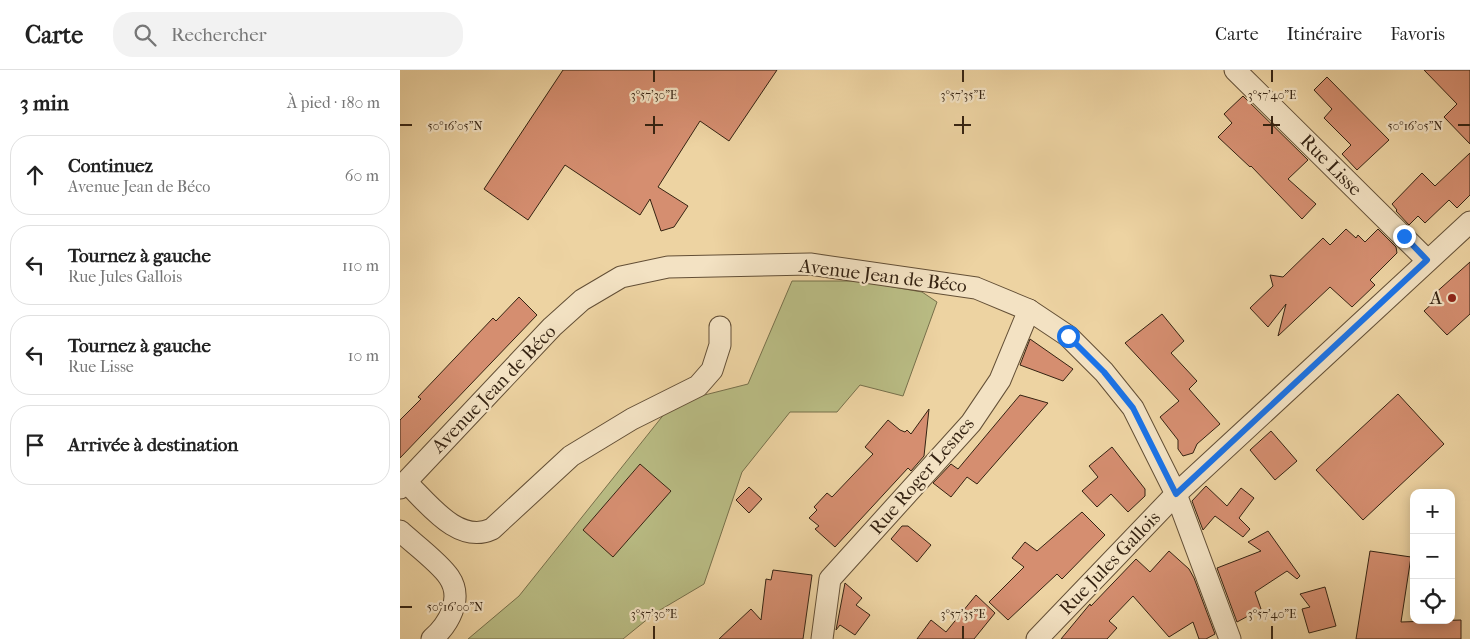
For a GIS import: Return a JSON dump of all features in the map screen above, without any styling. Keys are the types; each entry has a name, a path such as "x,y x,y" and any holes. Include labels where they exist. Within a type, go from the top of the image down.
{"street":[{"name":"Rue Lisse","path":"1235,70 1427,260"},
{"name":"Rue Jules Gallois","path":"1037,639 1176,494 1470,222"},
{"name":"Avenue Jean de Béco","path":"403,485 552,327 582,300 621,277 668,267 810,264 976,288 1029,310 1068,336 1104,372 1127,400 1176,494 1230,639"},
{"name":"Rue Roger Lesnes","path":"822,639 830,579 971,423 1000,380 1029,310"},
{"path":"403,485 452,525 470,533 483,533 492,528 571,456 632,418 698,386 712,370 720,345 720,327"},
{"path":"400,531 449,576 454,587 454,605 445,627 432,639"}],"green space":[{"path":"792,281 859,281 922,292 937,302 903,396 860,385 837,412 790,412 742,472 704,584 655,613 623,639 468,639 519,596 673,403 748,384"}],"building":[{"path":"563,70 777,70 729,141 700,121 658,187 688,206 674,227 661,231 650,199 640,215 565,165 528,220 484,189"},
{"path":"1424,70 1470,70 1470,144 1444,117 1457,104"},
{"path":"1327,77 1389,140 1357,170 1342,154 1351,145 1324,118 1332,109 1314,90"},
{"path":"1243,96 1308,160 1288,179 1316,204 1302,219 1251,166 1218,137 1232,123 1224,114"},
{"path":"1470,153 1470,195 1457,208 1449,200 1425,223 1418,216 1409,225 1392,204 1422,173 1435,186"},
{"path":"1346,229 1356,238 1358,235 1365,242 1378,229 1396,247 1397,253 1370,280 1375,285 1352,307 1330,287 1278,336 1286,304 1268,327 1250,308 1273,286 1270,275 1283,277 1323,238 1330,245"},
{"name":"A","path":"1470,262 1470,314 1447,335 1424,311 1436,300 1432,296"},
{"path":"519,297 537,315 400,458 400,420 421,399 418,397 493,318 496,321"},
{"path":"1162,314 1184,341 1171,353 1197,381 1189,389 1220,424 1197,444 1193,453 1183,456 1178,449 1178,440 1160,417 1179,401 1125,343"},
{"path":"1030,339 1073,369 1063,381 1020,365"},
{"path":"1398,394 1444,444 1363,520 1316,470"},
{"path":"1020,395 1048,403 977,484 967,477 951,497 933,483 951,464 958,469"},
{"path":"929,409 924,456 911,471 908,468 835,547 815,529 819,526 809,518 817,510 814,507 827,493 832,497 873,454 865,447 888,420 900,430 905,432 907,430 911,434"},
{"path":"1271,431 1297,461 1275,480 1250,450"},
{"path":"1112,447 1145,489 1145,496 1128,512 1111,494 1097,507 1082,491 1098,477 1089,466"},
{"path":"640,464 671,491 613,557 583,530"},
{"path":"1206,486 1227,506 1241,488 1254,498 1239,518 1250,529 1243,537 1215,516 1203,530 1192,501"},
{"path":"749,487 762,499 749,513 736,500"},
{"path":"1082,512 1105,535 1062,579 1057,574 1008,620 989,602 1024,567 1012,558 1025,542 1037,551"},
{"path":"902,526 908,526 931,545 917,562 891,539"},
{"path":"1268,531 1300,576 1297,579 1287,571 1255,592 1261,609 1237,622 1217,568 1261,551 1248,542"},
{"path":"1169,551 1189,569 1194,578 1215,634 1206,639 1199,639 1193,622 1169,637 1133,596 1109,621 1117,628 1107,639 1061,639 1090,604 1091,606 1136,559 1150,572"},
{"path":"1370,551 1410,557 1401,622 1410,622 1410,624 1455,624 1455,620 1461,620 1461,639 1356,639"},
{"path":"773,570 812,575 803,639 719,639 751,609 761,620 766,579 771,580"},
{"path":"845,583 862,598 856,605 870,615 855,635 840,625 836,630"},
{"path":"1325,587 1336,626 1309,633 1302,609 1310,607 1300,594"},
{"path":"976,595 995,613 974,639 917,639 931,620 946,632"}],"place":[{"name":"A","path":"1452,298"}],"route":[{"path":"1068,336 1104,372 1133,408 1176,494 1427,260 1404,236"}]}
